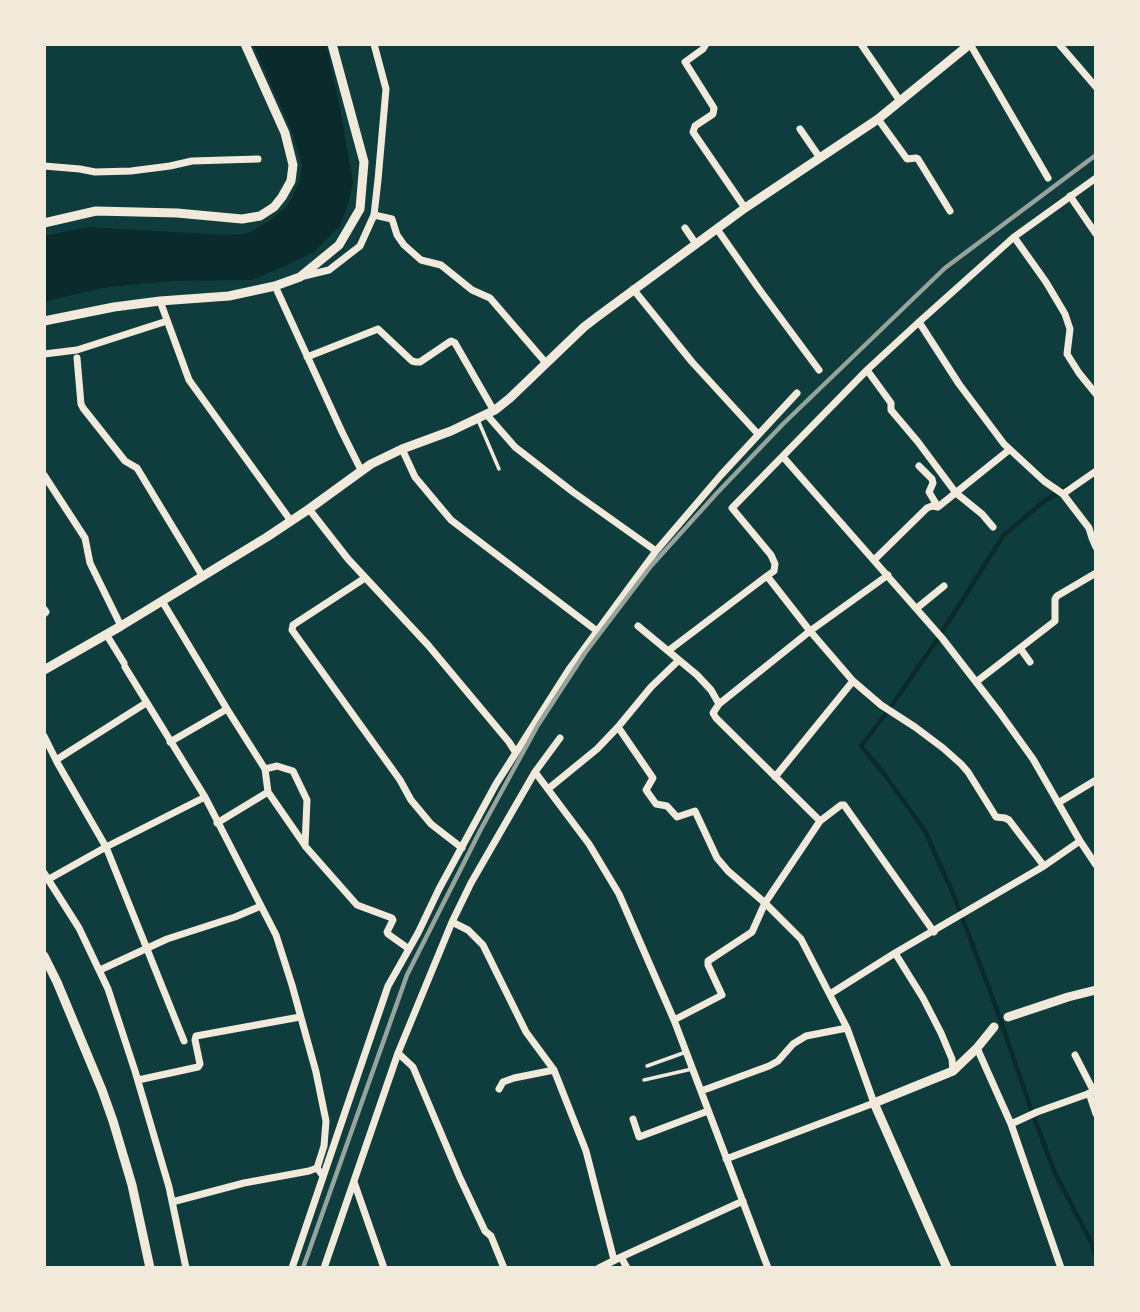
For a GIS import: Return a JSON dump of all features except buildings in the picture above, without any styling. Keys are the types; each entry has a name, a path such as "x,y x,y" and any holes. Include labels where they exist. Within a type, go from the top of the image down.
{"street":[{"path":"44,223 96,211 177,213 242,219 260,216 274,206 291,181 293,165 285,133 245,44"},
{"path":"299,277 339,245 359,209 364,162 332,44"},
{"path":"44,321 114,307 229,296 275,286 299,277 329,271 360,246 374,215 386,89 374,44"},
{"path":"706,44 685,62 714,111 695,125 693,132 745,208"},
{"path":"861,44 900,101"},
{"path":"44,670 203,577 309,509 379,459 486,415 510,398 584,327 633,289 745,208 877,119 970,44 1048,178"},
{"path":"1059,44 1096,87"},
{"path":"877,119 907,159 918,159 950,211"},
{"path":"800,129 820,158"},
{"path":"44,166 121,172 192,161 258,159"},
{"path":"668,651 774,571 775,564 771,555 732,508 867,370 919,321 1014,237 1096,178"},
{"path":"1070,196 1096,234"},
{"path":"374,215 392,219 397,235 421,260 440,265 471,290 490,298 546,363"},
{"path":"685,228 696,243"},
{"path":"717,229 819,370"},
{"path":"1014,237 1065,314 1070,329 1067,354 1096,394"},
{"path":"275,286 361,470"},
{"path":"633,289 692,362 758,434"},
{"path":"160,301 189,380 291,521"},
{"path":"44,354 77,350 167,321"},
{"path":"919,321 959,384 1009,450 1062,493 1089,528 1096,547"},
{"path":"307,357 378,329 416,362 451,341 455,343 486,415 516,447 573,492 656,551"},
{"path":"77,358 83,408 125,461 137,468 203,577"},
{"path":"867,370 891,403 891,410 956,493 982,514 993,527"},
{"path":"292,1268 388,986 496,784 569,668 656,551 797,393"},
{"path":"402,449 415,477 451,520 597,631"},
{"path":"874,560 926,508 938,507 1009,450"},
{"path":"784,458 940,635 1033,759 1096,865"},
{"path":"919,466 932,479 929,492 938,507"},
{"path":"1062,493 1096,471"},
{"path":"44,475 85,538 90,563 121,626"},
{"path":"309,509 348,559 428,645 516,753"},
{"path":"976,682 1055,620 1057,596 1096,573"},
{"path":"820,821 714,712 719,704 810,631 888,575"},
{"path":"767,576 853,681 961,764 996,817 1009,820 1044,866"},
{"path":"365,578 293,625 292,630 400,780 411,800 431,824 462,848"},
{"path":"917,608 944,586"},
{"path":"162,601 265,769 268,792 305,845 357,905 392,918 388,934 409,949"},
{"path":"44,609 44,614"},
{"path":"638,626 697,675 719,704"},
{"path":"107,634 146,703 205,797 275,935 316,1072 326,1121 324,1146 317,1168"},
{"path":"1020,648 1030,663"},
{"path":"548,789 578,766 618,727 651,687 679,660"},
{"path":"775,776 853,681"},
{"path":"56,760 146,703"},
{"path":"170,742 227,709"},
{"path":"618,727 653,778 646,790 656,804 667,806 677,817 695,811 717,858 801,939 847,1028 874,1103 947,1268"},
{"path":"44,736 106,847 184,1041"},
{"path":"324,1268 398,1054 452,922 471,883 535,772 560,738"},
{"path":"265,769 278,766 293,771 308,805 305,845"},
{"path":"535,772 589,844 619,894 674,1020 768,1268"},
{"path":"1058,803 1096,780"},
{"path":"218,823 268,792"},
{"path":"186,1268 172,1202 138,1080 108,989 79,928 46,876 205,797"},
{"path":"674,1020 722,995 708,961 750,934 765,903 820,821 839,806 844,805 934,932"},
{"path":"830,994 1044,866 1080,841"},
{"path":"100,970 167,939 261,906"},
{"path":"452,922 468,930 484,945 526,1032 554,1070 586,1151 617,1258 627,1268"},
{"path":"895,953 941,1033 952,1059 953,1071"},
{"path":"44,956 113,1121 132,1185 150,1268"},
{"path":"726,1159 953,1071 994,1027 1008,1017 1096,990"},
{"path":"138,1080 198,1066 200,1064 196,1036 300,1017"},
{"path":"701,1091 769,1066 806,1036 847,1028"},
{"path":"977,1048 1011,1124 1061,1268"},
{"path":"398,1054 413,1067 460,1178 485,1231 491,1236 504,1268"},
{"path":"1075,1055 1093,1092 1096,1114"},
{"path":"499,1089 503,1082 514,1077 554,1070"},
{"path":"1011,1124 1093,1092"},
{"path":"633,1119 639,1137 708,1111"},
{"path":"317,1168 324,1176"},
{"path":"172,1202 317,1168"},
{"path":"354,1181 384,1268"},
{"path":"600,1268 741,1202"}],"lane":[{"path":"486,415 499,469"},
{"path":"647,1066 685,1052"},
{"path":"644,1080 692,1069"}],"water":[{"path":"253,44 326,44 353,182 340,226 314,252 251,280 128,285 102,288 44,302 44,236 89,227 246,234 270,221 286,207 300,181 302,165 293,134"}],"waterway":[{"path":"1031,1109 954,896 925,831 861,746 937,640 1003,536 1043,502 1069,486"},
{"path":"1034,1117 1054,1171 1096,1257"}],"railway":[{"path":"303,1268 407,975 481,829 538,725 585,653 651,566 783,424 945,268 1096,155"}]}
